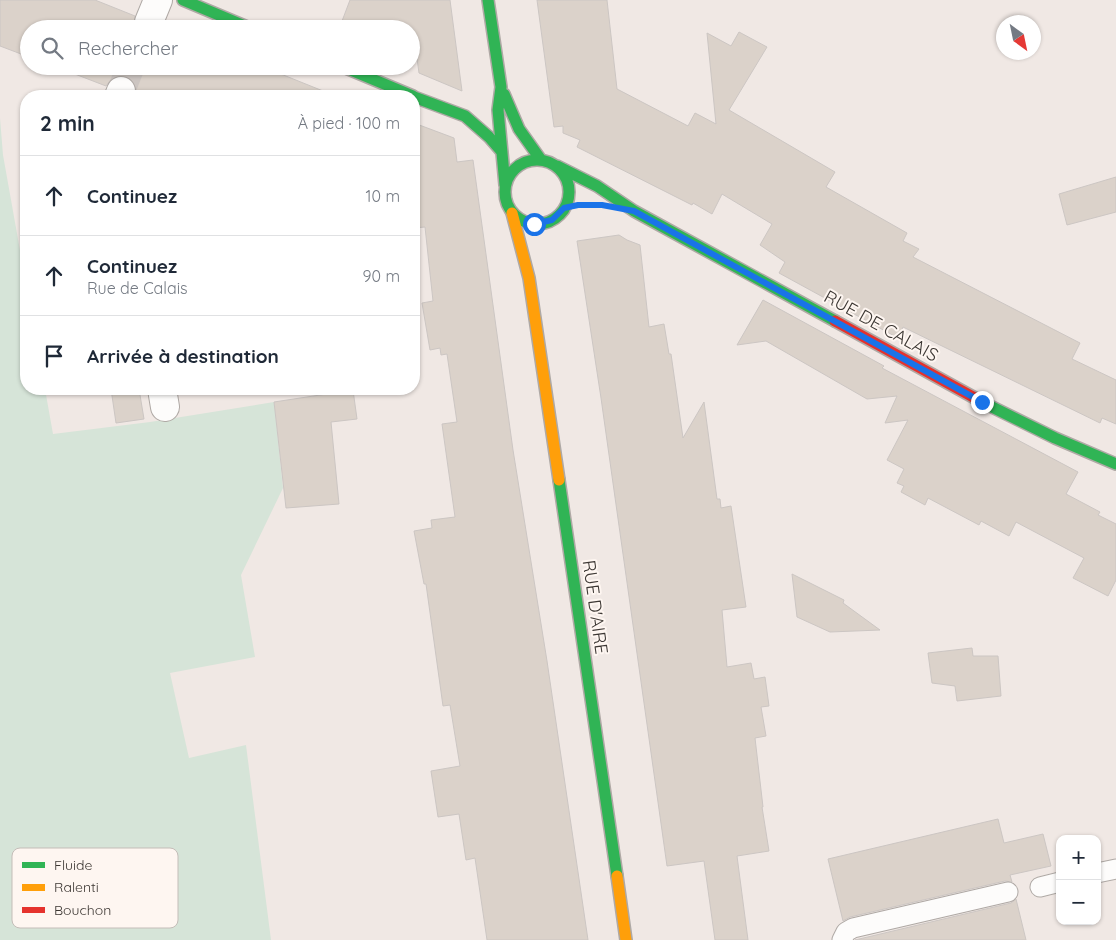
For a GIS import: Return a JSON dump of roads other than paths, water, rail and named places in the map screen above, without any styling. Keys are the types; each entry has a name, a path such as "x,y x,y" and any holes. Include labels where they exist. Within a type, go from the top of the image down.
{"main road":[{"path":"183,0 231,20"},
{"path":"488,0 500,87 525,139 541,160"},
{"path":"363,75 399,90"},
{"path":"500,87 489,116 502,152 505,200 512,213 528,223 546,223 557,217 569,198 568,186 564,175 556,166 541,160 530,160 520,164 512,171 505,185"},
{"path":"420,99 465,116 489,137 502,152"},
{"path":"465,116 489,116 512,113"},
{"name":"RUE DE CALAIS","path":"556,166 608,191 634,211 982,402 1055,438 1116,464"},
{"path":"564,208 578,205"},
{"name":"RUE DE CALAIS","path":"602,205 634,211"},
{"name":"RUE D'AIRE","path":"512,213 529,278 626,940"},
{"path":"540,236 546,223"},
{"name":"RUE D'AIRE","path":"529,278 534,252"}],"lane":[{"path":"1101,872 1116,869"},
{"path":"1040,887 1056,883"},
{"path":"842,940 846,932 853,928 1008,892"}],"tunnel":[{"path":"121,90 127,75"}]}
